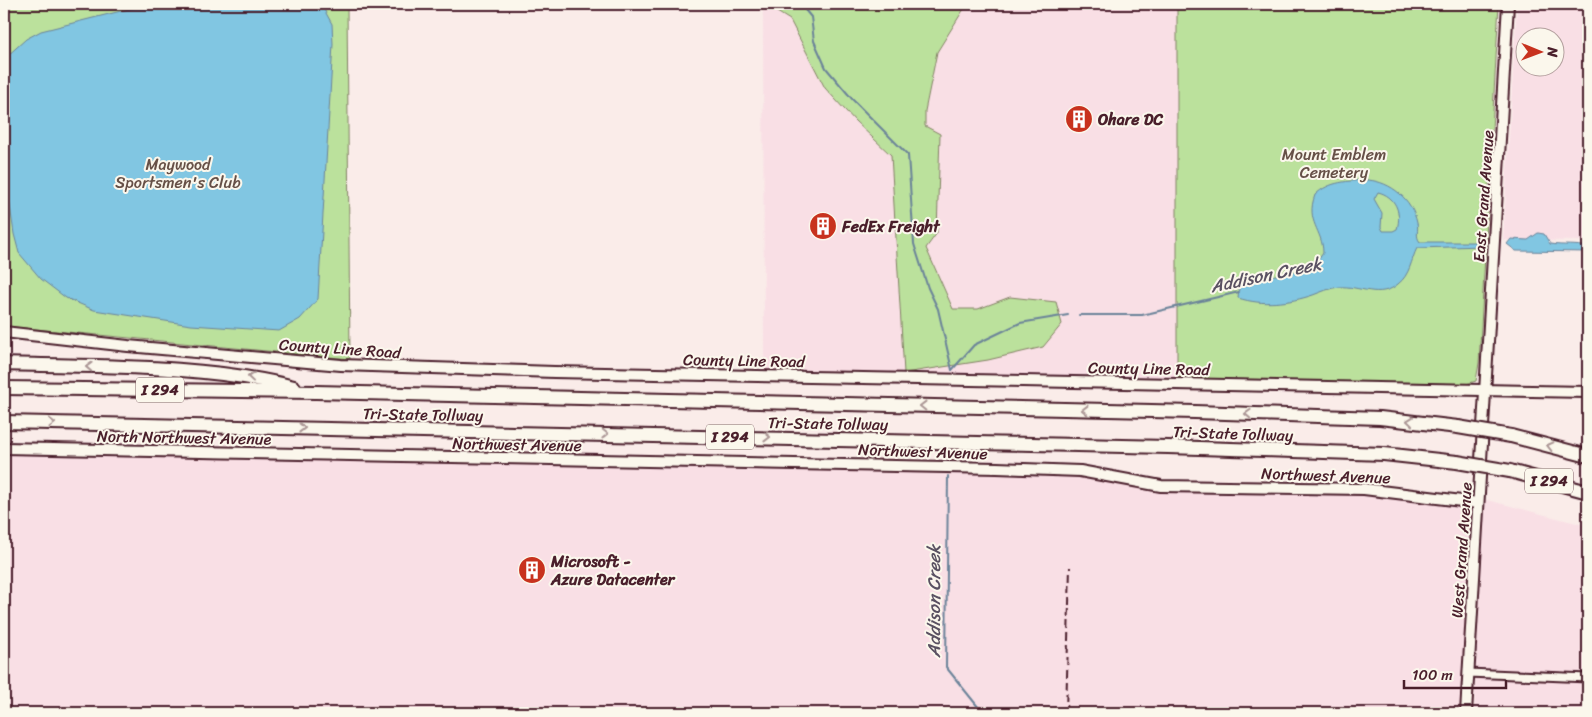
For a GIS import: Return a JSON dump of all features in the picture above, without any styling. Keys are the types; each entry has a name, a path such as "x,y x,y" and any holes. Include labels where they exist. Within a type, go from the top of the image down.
{"highway":[{"path":"4,364 138,368 257,378 316,392"},
{"name":"Tri-State Tollway","path":"4,388 316,392 1380,418 1458,427 1511,436 1588,456"},
{"name":"Tri-State Tollway","path":"4,422 1158,447 1384,454 1457,462 1510,471 1588,492"}],"street":[{"name":"East Grand Avenue","path":"1486,389 1508,4"},
{"name":"County Line Road","path":"4,332 128,346 341,365 554,372 1588,392"},
{"name":"West Grand Avenue","path":"1466,713 1486,389"},
{"name":"North Northwest Avenue","path":"4,448 364,456"},
{"name":"Northwest Avenue","path":"364,456 906,465 1080,472 1161,486 1364,489 1478,503"},
{"path":"1468,673 1588,678"}],"shaded area":[{"path":"763,4 790,20 825,88 855,121 891,155 904,373 990,305 978,309 953,309 926,248 937,233 940,135 925,126 925,111 937,52 967,4 1177,4 1177,381 764,371"},
{"path":"1517,4 1588,4 1588,241 1503,240 1514,55 1514,78 1564,78 1564,28 1516,28"},
{"path":"4,448 1080,471 1161,486 1364,489 1478,503 1467,713 4,713"},
{"path":"1483,499 1588,526 1588,713 1474,713"}],"green space":[{"name":"Maywood Sportsmen's Club","path":"4,4 347,4 350,359 4,326"},
{"path":"764,4 967,4 937,52 925,111 925,126 940,134 937,233 926,248 953,309 978,309 1010,297 1056,302 1062,324 1043,347 988,360 904,373 891,155 855,121 825,88 790,20"},
{"name":"Mount Emblem Cemetery","path":"1177,4 1499,4 1479,363 1476,381 1463,385 1177,381"}],"water":[{"name":"Maywood Sportsmen's Club","path":"149,4 321,4 332,24 333,44 318,299 300,319 279,331 191,325 94,310 66,298 41,279 19,253 14,234 7,184 4,66 6,57 26,39 41,31"},
{"path":"1368,180 1385,184 1405,199 1414,214 1420,242 1484,242 1484,246 1417,248 1410,267 1402,280 1391,289 1384,291 1339,287 1304,298 1276,303 1238,298 1239,287 1247,281 1293,273 1315,263 1323,253 1312,212 1315,195 1333,184","holes":["1378,192 1393,201 1398,211 1397,229 1393,231 1383,231 1381,227 1382,213 1374,199"]},
{"path":"1538,233 1544,234 1550,244 1588,247 1588,252 1516,251 1507,244 1511,239 1528,240"}],"waterway":[{"path":"800,4 811,17 814,41 826,68 853,100 908,155 914,244 928,288 938,309 952,370"},
{"name":"Addison Creek","path":"1079,315 1142,315 1239,292"},
{"name":"Addison Creek","path":"952,370 974,345 1020,323 1068,315"},
{"name":"Addison Creek","path":"948,476 946,667 983,713"}],"railway":[{"path":"1066,713 1070,567"}],"place":[{"name":"Ohare DC","path":"1079,119"},
{"name":"FedEx Freight","path":"823,226"},
{"name":"Microsoft - Azure Datacenter","path":"532,570"}]}
